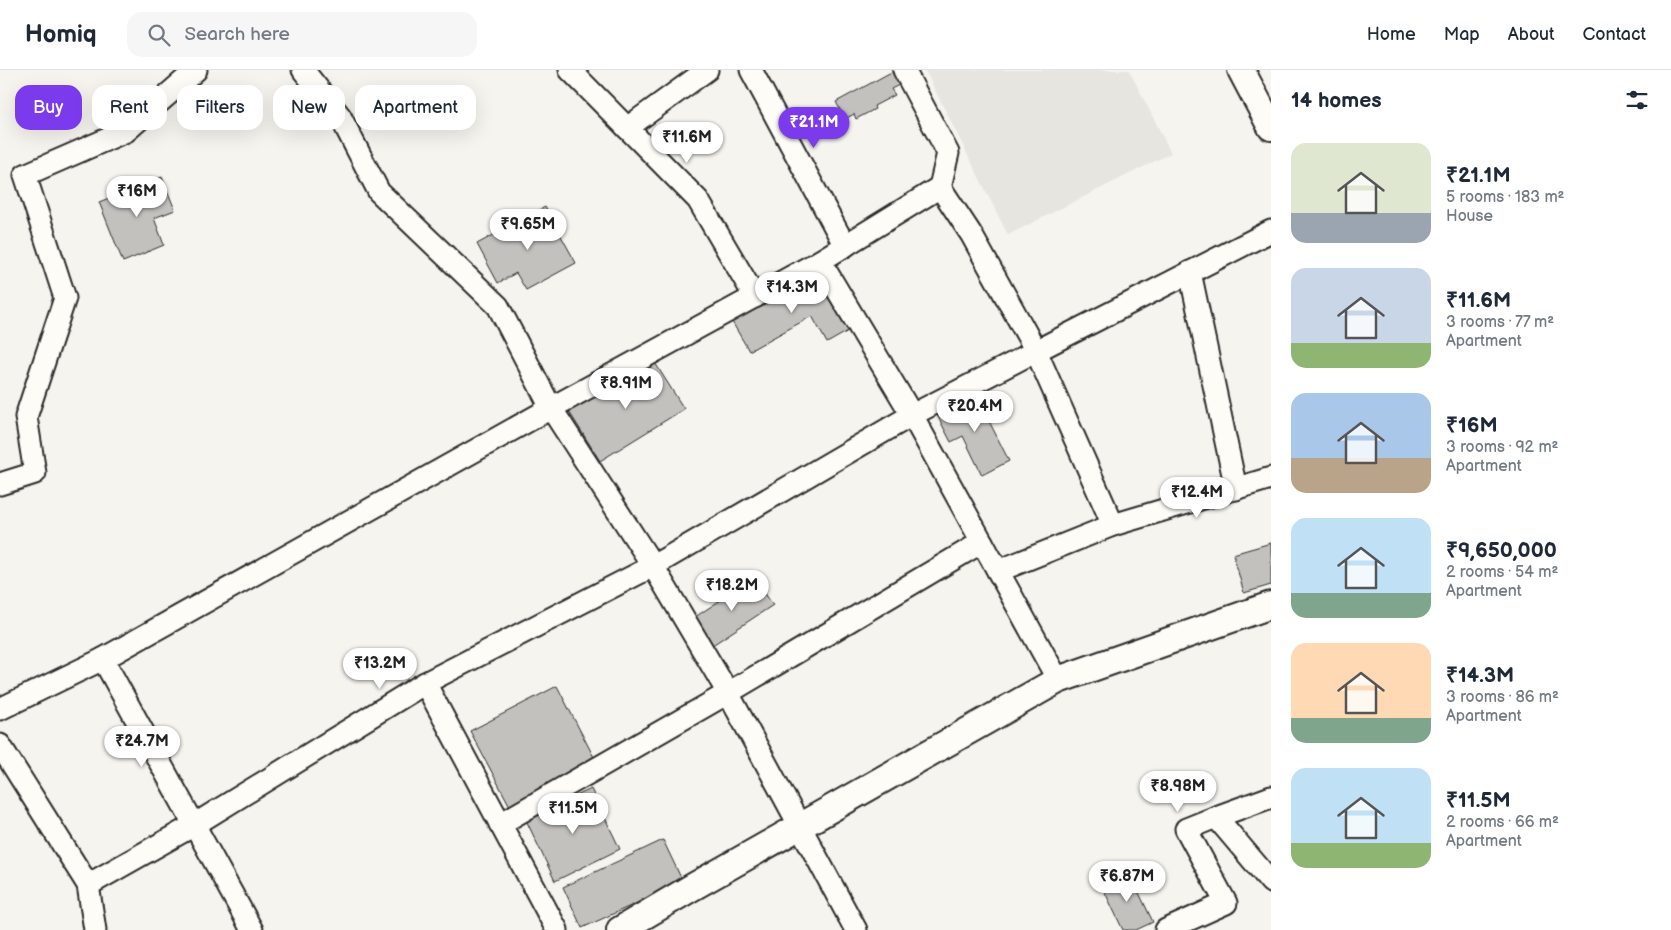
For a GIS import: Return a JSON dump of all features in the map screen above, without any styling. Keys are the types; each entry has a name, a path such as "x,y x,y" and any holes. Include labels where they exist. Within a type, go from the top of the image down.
{"street":[{"path":"0,484 35,473 26,417 65,298 25,176 126,131 196,70"},
{"path":"303,70 340,116 378,192 498,306 551,408 653,566 728,693 856,930"},
{"path":"570,70 698,200 756,297"},
{"path":"627,128 707,70"},
{"path":"751,70 845,246"},
{"path":"0,709 103,659 551,408 756,297 820,261 940,187 948,153 904,70"},
{"path":"1241,70 1271,127"},
{"path":"940,187 971,234 1036,351 1112,525"},
{"path":"88,885 194,825 425,684 653,566 912,415 1271,231"},
{"path":"820,261 912,415 1058,680"},
{"path":"1190,272 1236,489"},
{"path":"998,571 1112,525 1271,478"},
{"path":"500,824 728,693 982,542"},
{"path":"620,930 1058,680 1271,605"},
{"path":"103,659 252,930"},
{"path":"425,684 557,930"},
{"path":"0,745 88,885 95,930"},
{"path":"1166,930 1226,902 1186,829 1271,797"},
{"path":"1216,817 1271,882"}],"shaded area":[{"path":"925,70 1129,70 1171,153 1008,235"}],"building":[{"path":"895,70 907,87 902,90 899,85 891,89 895,95 874,106 875,109 856,119 854,114 845,119 836,102"},
{"path":"162,177 175,210 154,218 164,245 123,262 99,202"},
{"path":"545,207 576,263 526,290 516,273 498,283 477,244"},
{"path":"817,272 850,330 827,343 812,316 749,351 731,320"},
{"path":"652,358 684,409 600,461 568,410"},
{"path":"976,395 1009,461 982,475 963,436 951,442 937,415"},
{"path":"1271,543 1271,585 1244,593 1233,554"},
{"path":"754,578 773,605 711,646 692,619"},
{"path":"557,686 598,765 512,810 470,731"},
{"path":"591,789 620,849 555,881 526,820"},
{"path":"663,840 683,882 582,928 563,887"},
{"path":"1129,872 1153,922 1136,930 1123,930 1101,884"}]}
